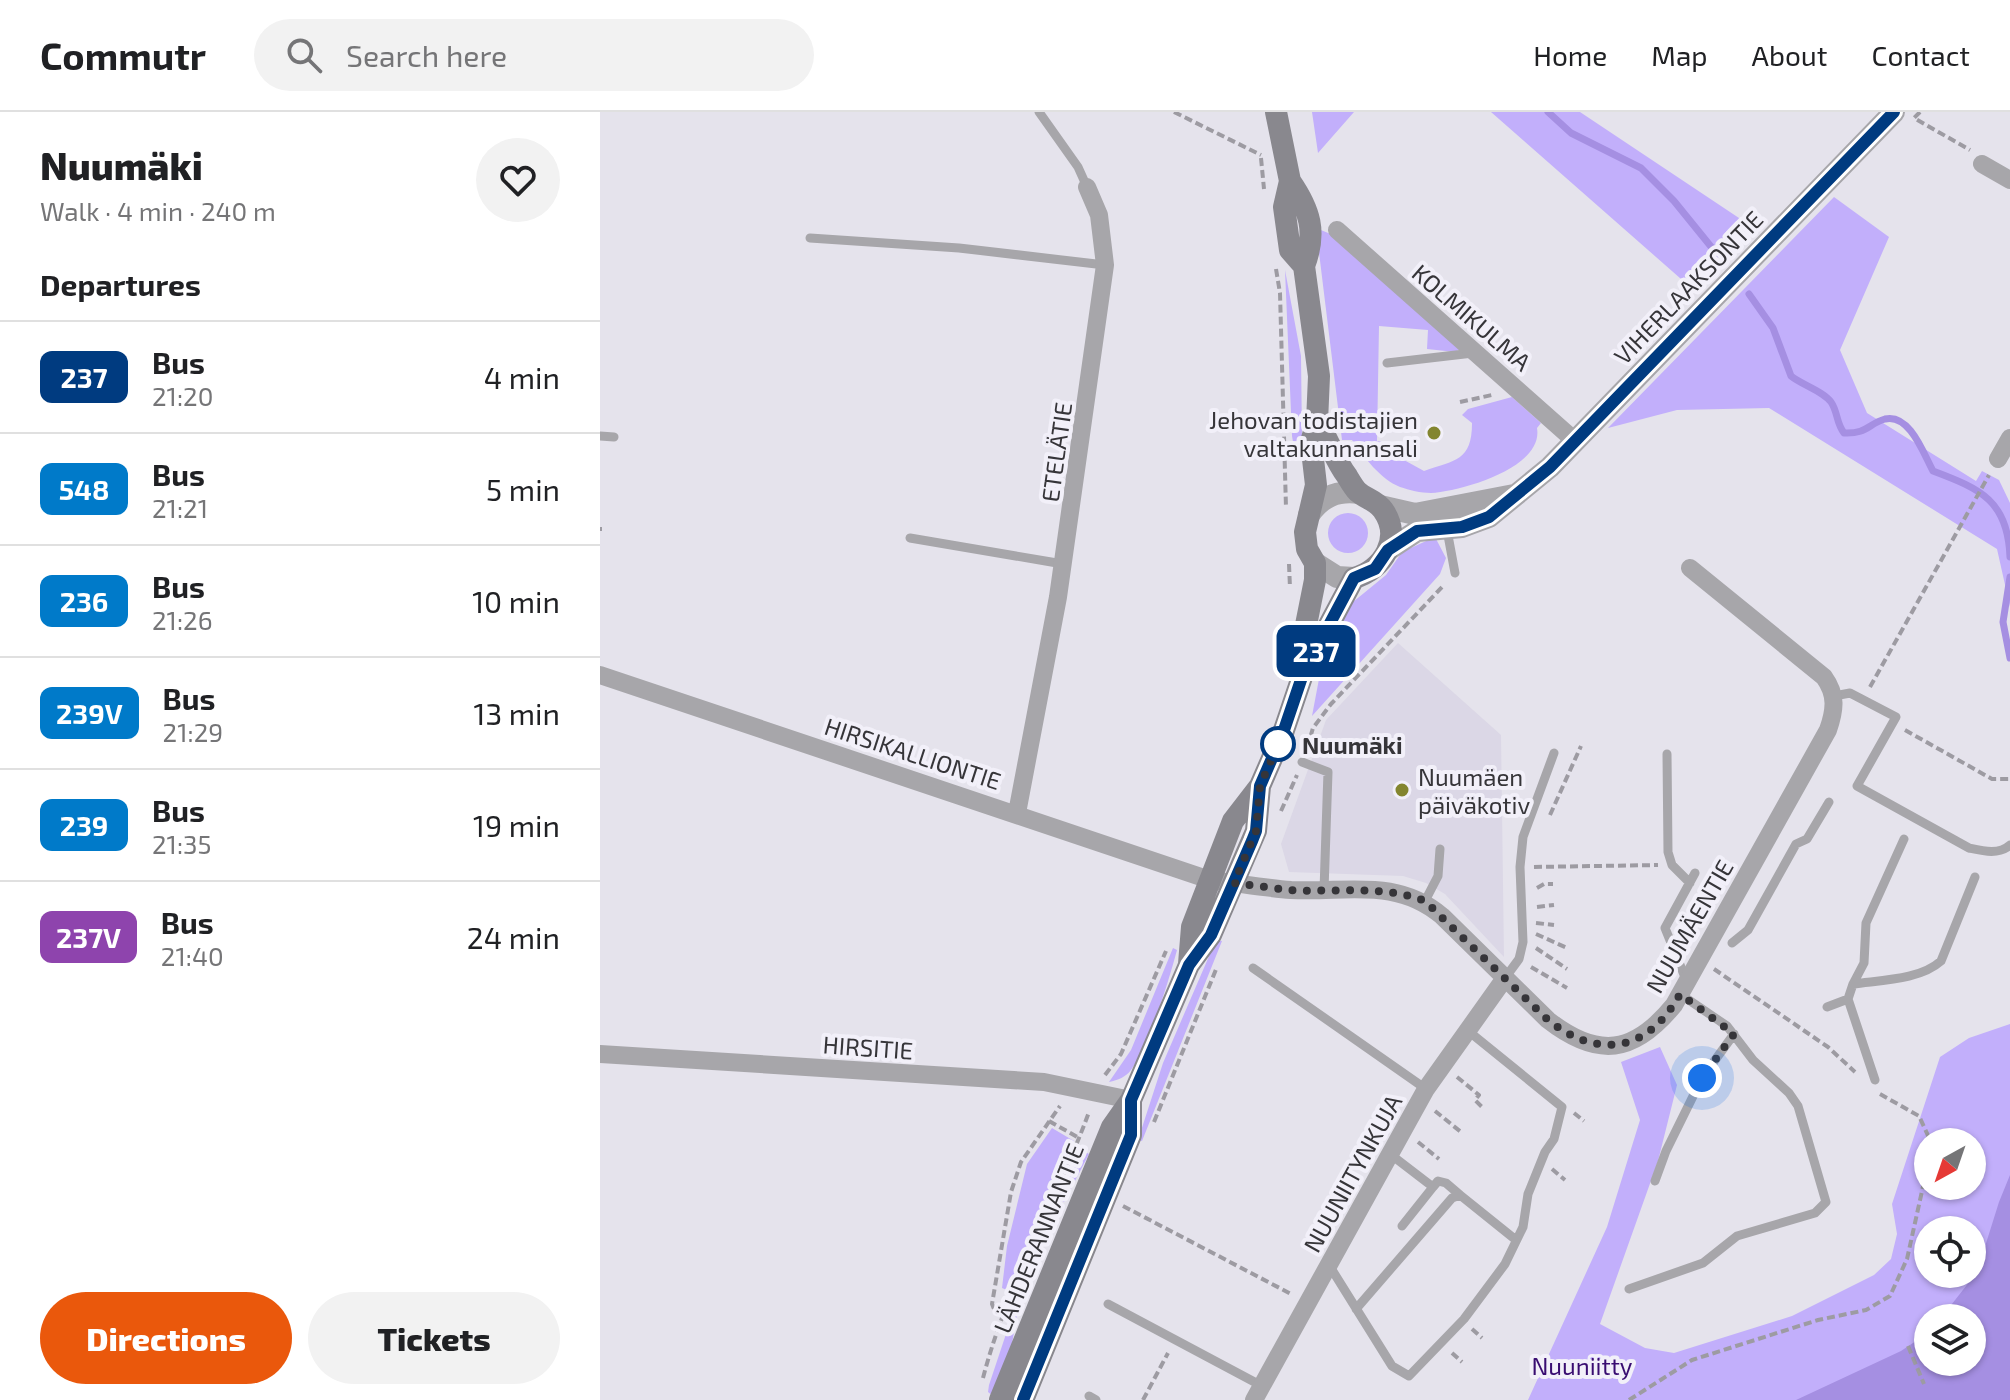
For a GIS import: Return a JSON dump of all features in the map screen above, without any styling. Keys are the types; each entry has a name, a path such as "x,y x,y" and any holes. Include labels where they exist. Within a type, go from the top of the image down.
{"main road":[{"path":"1276,112 1290,181 1305,203 1312,246 1304,266 1319,376 1317,422 1311,442 1316,485 1305,540 1315,563"},
{"path":"1317,422 1329,439 1338,464 1359,493 1380,506 1390,527 1388,550 1375,569 1354,578"},
{"name":"LÄHDERANNANTIE","path":"1303,674 1303,640 1315,580 1315,563"},
{"name":"LÄHDERANNANTIE","path":"1189,965 1192,927 1233,821 1260,786 1283,733 1303,674 1354,578"},
{"name":"LÄHDERANNANTIE","path":"1000,1400 1112,1127 1131,1100 1189,965 1211,935 1234,883 1256,831 1260,786"},
{"name":"LÄHDERANNANTIE","path":"1023,1400 1131,1135 1131,1100"}],"street":[{"name":"VIHERLAAKSONTIE","path":"1380,506 1444,519 1462,527 1489,517 1550,467 1894,112"},
{"path":"1982,164 2010,180"},
{"name":"ETELÄTIE","path":"1017,813 1063,564 1105,265 1099,215 1087,187"},
{"name":"KOLMIKULMA","path":"1337,230 1575,441"},
{"path":"1998,459 2010,438"},
{"path":"1309,515 1319,502 1334,494 1359,493"},
{"name":"VIHERLAAKSONTIE","path":"1388,550 1417,531 1444,519"},
{"path":"1315,563 1337,577 1354,578"},
{"path":"1690,568 1824,677 1834,696"},
{"name":"HIRSIKALLIONTIE","path":"600,675 1210,880"},
{"name":"NUUMÄENTIE","path":"1210,880 1289,890 1381,890 1425,901 1564,1033 1601,1047 1638,1040 1657,1026 1683,988 1828,730 1835,711 1834,696"},
{"name":"NUUNIITYNKUJA","path":"1258,1393 1390,1154 1467,1030 1505,978"},
{"name":"HIRSITIE","path":"600,1054 1044,1082 1131,1100"}],"lane":[{"name":"ETELÄTIE","path":"1039,112 1078,167 1087,187"},
{"path":"810,238 959,248 1105,265"},
{"path":"1387,363 1476,352"},
{"path":"600,436 614,437"},
{"path":"1444,519 1455,573"},
{"path":"910,538 1063,564"},
{"path":"1834,696 1850,693 1896,717 1857,786 1969,848 1989,852 2010,845"},
{"path":"1505,978 1519,959 1523,937 1520,867 1523,837 1554,753"},
{"path":"1667,754 1668,852 1672,865 1690,883"},
{"path":"1302,762 1328,772 1324,890"},
{"path":"1732,943 1748,930 1796,844 1807,839 1829,802"},
{"path":"1873,1084 1848,999 1864,963 1866,923 1904,839"},
{"path":"1425,901 1438,876 1440,849"},
{"path":"1629,1289 1703,1263 1737,1236 1815,1213 1826,1202 1798,1106 1789,1093 1753,1060 1734,1034 1683,988 1665,928 1695,873"},
{"path":"1853,984 1901,977 1934,968 1941,961 1975,877"},
{"path":"1253,968 1427,1096"},
{"path":"1827,1007 1848,999"},
{"path":"1329,1264 1392,1366 1409,1376 1464,1319 1505,1264 1523,1227 1528,1194 1545,1152 1554,1139 1562,1107 1467,1030"},
{"path":"1655,1181 1666,1151 1702,1078 1734,1034"},
{"path":"1390,1154 1433,1187"},
{"path":"1402,1226 1438,1181 1446,1183 1516,1240"},
{"path":"1356,1309 1452,1198 1460,1195"},
{"path":"1108,1304 1175,1340 1258,1393"}],"path":[{"path":"1174,112 1261,155"},
{"path":"1920,112 1914,118 1971,150 1982,164"},
{"path":"1259,141 1265,197"},
{"path":"1275,266 1280,293 1286,508"},
{"path":"1460,402 1518,390"},
{"path":"1863,698 1986,481"},
{"path":"1288,555 1290,600"},
{"path":"1278,818 1313,728 1331,704 1455,573"},
{"path":"1893,723 1992,779 2010,779"},
{"path":"1550,815 1581,746"},
{"path":"1520,867 1672,865"},
{"path":"1567,948 1533,932 1523,937 1567,969"},
{"path":"981,1386 1019,1273 1103,1077 1121,1054 1171,940"},
{"path":"1152,1129 1220,959"},
{"path":"1519,959 1567,988"},
{"path":"1708,965 1828,1047 1861,1078"},
{"path":"1449,1070 1479,1095 1475,1100 1482,1107"},
{"path":"1873,1084 1892,1103 1919,1116 1925,1128"},
{"path":"1005,1313 994,1309 992,1304 1011,1192 1021,1162 1063,1102 1067,1086"},
{"path":"1427,1096 1461,1132"},
{"path":"1049,1121 1079,1138"},
{"path":"1410,1135 1439,1159"},
{"path":"1126,1193 1122,1205 1308,1302"},
{"path":"1629,1400 1692,1360 1818,1320 1866,1310 1890,1296 1907,1259 1920,1200"},
{"path":"1143,1400 1175,1340"},
{"path":"1908,1346 1924,1384"}],"shaded area":[{"name":"Nuumäen päiväkotiv","path":"1398,643 1501,735 1504,957 1445,894 1426,883 1403,876 1289,872 1281,844 1326,720"},
{"path":"2010,1175 2010,1400 1796,1400 1914,1342 1914,1376 1986,1376 1986,1304 1952,1304 1964,1288 1986,1288 1986,1243"}],"green space":[{"path":"1312,112 1354,112 1318,153"},
{"path":"1491,112 1580,112 1745,222 1689,286"},
{"path":"1834,197 1889,237 1840,350 1867,413 1976,481 1982,471 1999,480 2010,503 2010,607 1997,549 1769,408 1677,410 1608,428"},
{"path":"1316,228 1333,235 1460,349 1455,352 1427,349 1428,330 1379,326 1377,441 1393,444 1404,460 1424,471 1453,461 1465,452 1472,423 1462,415 1468,409 1512,397 1541,423 1537,428 1536,442 1528,455 1498,475 1480,482 1427,493 1400,487 1386,479 1352,440 1342,440"},
{"path":"1285,270 1301,356 1302,439 1293,442 1292,436"},
{"path":"1348,513 1362,519 1368,533 1362,547 1348,553 1334,547 1328,533 1334,519"},
{"path":"1435,537 1446,558 1440,574 1312,716 1322,663 1353,602 1386,575 1402,552"},
{"path":"1216,940 1222,941 1142,1141 1138,1140 1163,1063"},
{"path":"1173,948 1177,950 1145,1045 1129,1072 1109,1082 1131,1050"},
{"name":"Nuuniitty","path":"2010,1024 2010,1400 1528,1400 1607,1227 1640,1120 1621,1062 1660,1047 1677,1085 1658,1161 1600,1324 1645,1348 1674,1353 1792,1316 1874,1275 1891,1259 1897,1234 1892,1204 1914,1137 1914,1200 1986,1200 1986,1128 1917,1128 1940,1057 1969,1038"},
{"path":"1052,1128 1074,1141 1047,1195 1009,1291 1002,1288 1007,1246 1027,1164"},
{"path":"1082,1150 1089,1154 1064,1202 1059,1198"},
{"path":"1013,1313 1017,1314 1012,1344 993,1396 988,1392 989,1385"}],"waterway":[{"path":"1548,112 1571,133 1641,168 1674,201 1717,254"},
{"path":"1749,294 1773,328 1791,376 1827,398 1844,433 1863,430 1885,419 1902,422 1915,437 1933,471 1965,484 1989,500 2004,522 2010,557"},
{"path":"2010,577 2003,622 2010,658"}],"bus line":[{"name":"237","path":"1023,1400 1131,1135 1131,1100 1189,965 1211,935 1252,841 1256,831 1260,786 1283,733 1303,674 1354,578 1375,569 1388,550 1417,531 1462,527 1489,517 1550,467 1894,112"}],"place":[{"name":"Jehovan todistajien valtakunnansali","path":"1434,433"},
{"name":"Nuumäki","path":"1278,744"},
{"name":"Nuumäen päiväkotiv","path":"1402,790"}],"route":[{"path":"1278,744 1283,733 1260,786 1256,831 1234,883 1289,890 1381,890 1425,901 1548,1020 1564,1033 1601,1047 1638,1040 1657,1026 1680,994 1734,1034 1702,1078"}]}
